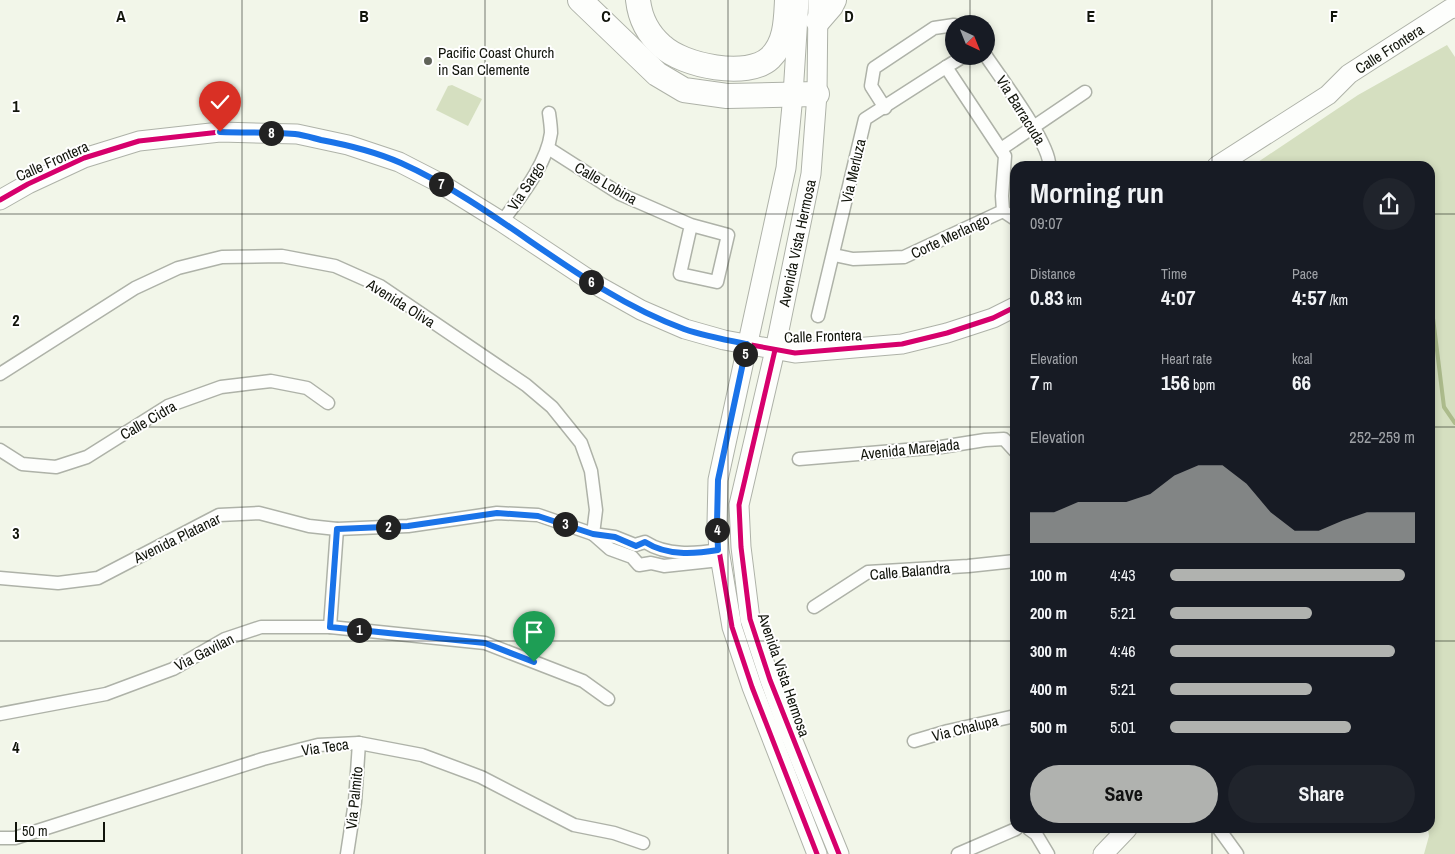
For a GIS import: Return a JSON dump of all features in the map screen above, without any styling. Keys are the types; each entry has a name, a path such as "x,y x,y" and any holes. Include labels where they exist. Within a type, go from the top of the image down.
{"highway":[{"path":"580,0 657,74 684,90 726,96 817,94"},
{"path":"638,0 641,17 650,33 663,47 679,58 707,65 742,68 756,67 770,58 779,46 785,30 787,0"},
{"path":"818,10 831,6 834,0"}],"main road":[{"name":"Avenida Vista Hermosa","path":"799,0 786,168 718,480 717,523 719,555 732,627 752,687 817,854"},
{"name":"Calle Frontera","path":"1225,161 1328,95 1348,74 1450,9 1455,8"},
{"name":"Avenida Vista Hermosa","path":"818,10 817,94 811,174 775,350 740,505 741,547 750,619 770,680 839,854"},
{"name":"Calle Frontera","path":"1328,95 1347,90 1446,25 1455,16"},
{"name":"Calle Frontera","path":"0,200 28,184 84,158 139,141 220,132 297,134 348,146 399,162 436,181 502,222 560,262 641,310 685,329 724,340 795,353 902,344 946,333 993,318 1010,309"},
{"path":"1103,854 1123,833"}],"street":[{"path":"885,108 871,86 874,68 934,28 945,26"},
{"name":"Via Barracuda","path":"992,65 1042,141 1050,161"},
{"name":"Via Merluza","path":"818,316 866,119 946,67"},
{"name":"Corte Merlango","path":"834,255 852,259 904,257 1003,211 1002,196 1005,156 946,67"},
{"path":"1001,149 1032,126 1085,92"},
{"path":"548,148 551,131 549,113"},
{"name":"Via Sargo","path":"502,222 542,162 548,148"},
{"name":"Calle Lobina","path":"548,148 620,194 692,225 728,235 717,282 680,274 692,225"},
{"path":"1003,211 1010,216"},
{"name":"Avenida Oliva","path":"0,374 135,288 178,268 222,257 282,256 335,266 380,286 526,385 552,407 581,443 591,471 596,510 593,534"},
{"name":"Calle Cidra","path":"0,450 22,464 56,467 87,457 168,406 221,387 271,381 307,388 328,403"},
{"name":"Avenida Marejada","path":"800,459 941,447 985,440 1004,439 1010,446"},
{"name":"Avenida Platanar","path":"0,578 58,583 98,578 219,515 259,512 309,526 337,529 408,526 497,513 538,516 593,534 610,549 634,551 645,542 654,548 686,553 719,555"},
{"path":"330,627 337,529"},
{"path":"651,563 654,548"},
{"name":"Avenida Platanar","path":"634,551 640,565 651,563 664,566 719,555"},
{"name":"Calle Balandra","path":"814,607 868,572 1010,562"},
{"name":"Via Gavilan","path":"0,714 106,694 173,669 225,639 261,627 330,627 485,643 583,681 608,699"},
{"name":"Via Chalupa","path":"914,742 948,731 1010,717"},
{"name":"Via Teca","path":"0,838 15,838 263,759 318,745 359,742 422,755 482,777 574,825 614,832 643,843"},
{"name":"Via Palmito","path":"347,854 355,802 359,742"},
{"path":"958,854 1010,832"},
{"path":"1035,833 1048,854"},
{"path":"1222,833 1237,854"}],"green space":[{"path":"1447,45 1455,57 1455,854 1424,854 1429,833 1435,833 1435,161 1259,161 1358,95"},
{"path":"452,85 482,99 468,126 436,110 448,86"}],"waterway":[{"path":"1435,334 1444,407 1455,423"}],"cycle path":[{"path":"0,200 28,184 84,158 139,141 220,132 297,134 348,145 399,162 436,181 600,287 641,310 685,329 724,340 795,353 902,344 947,333 993,318 1010,310"},
{"path":"747,344 718,480 717,523 719,550 732,627 752,687 817,854"},
{"path":"775,350 739,505 741,547 750,619 770,680 839,854"}],"place":[{"name":"Pacific Coast Church in San Clemente","path":"428,61"}],"route":[{"path":"220,132 297,134 348,146 399,162 436,181 502,222 560,262 641,310 685,329 724,340 747,344 718,480 718,550 686,553 664,551 654,548 645,542 636,546 615,537 593,534 538,516 497,513 408,526 337,529 330,627 485,643 534,662"}]}
